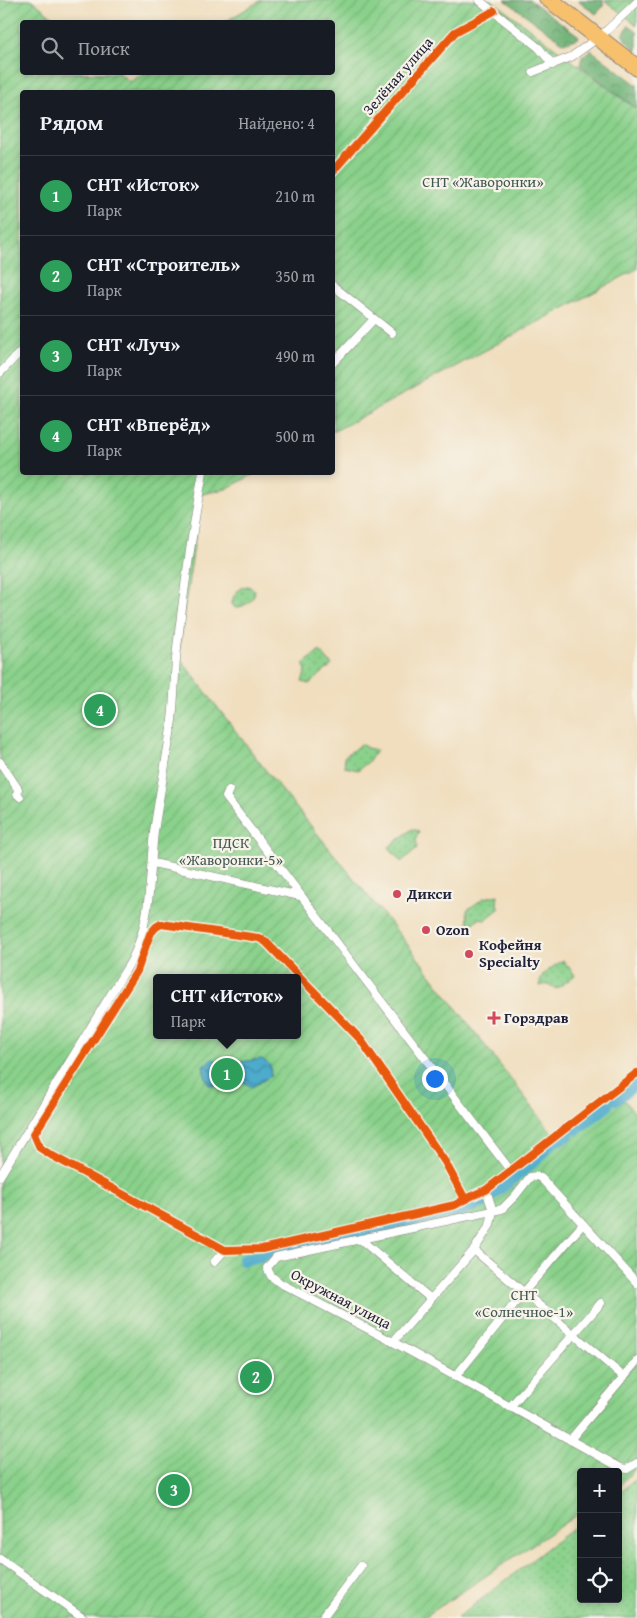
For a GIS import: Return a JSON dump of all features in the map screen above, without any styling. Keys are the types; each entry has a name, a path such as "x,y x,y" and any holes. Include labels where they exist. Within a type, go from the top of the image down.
{"main road":[{"path":"544,0 637,63"},
{"path":"556,0 637,72"}],"street":[{"path":"479,0 538,48 553,65"},
{"path":"533,72 571,57 599,38 637,2"},
{"name":"Зелёная улица","path":"335,169 455,32 494,11"},
{"path":"335,287 392,333"},
{"path":"335,361 374,319"},
{"path":"0,373 20,352"},
{"path":"0,1176 134,956 146,916 153,863 154,833 171,726 177,649 202,475"},
{"path":"0,762 18,788 17,794 20,797"},
{"path":"229,790 226,797 510,1170"},
{"path":"153,863 300,896"},
{"path":"297,974 266,942 259,938 161,924 156,927 150,934 137,971 34,1134 40,1148 225,1250 262,1249 455,1205 486,1190 637,1073"},
{"path":"301,978 361,1040 445,1162 465,1199"},
{"name":"Окружная улица","path":"637,1283 540,1178 536,1176 530,1177 516,1196 502,1209 276,1257 267,1268 271,1276 280,1283 394,1342 455,1378 510,1406 621,1468 627,1469 637,1463"},
{"path":"394,1342 474,1250 490,1224 493,1211 486,1190"},
{"path":"455,1378 582,1224"},
{"path":"360,1239 431,1299"},
{"path":"214,1262 225,1250"},
{"path":"474,1250 624,1377"},
{"path":"510,1406 601,1303"},
{"path":"570,1440 637,1361"},
{"path":"0,1559 84,1618"},
{"path":"322,1618 362,1566"}],"green space":[{"path":"0,0 32,0 57,20 20,20 20,75 121,75 130,82 140,75 335,75 335,20 228,20 261,0 492,0 637,110 637,269 335,431 335,90 20,90 20,475 252,475 226,489 202,494 183,617 179,657 267,772 404,940 560,1143 622,1097 637,1116 637,1467 622,1483 622,1468 577,1468 577,1515 423,1618 0,1618"},
{"path":"505,0 530,0 579,36 578,38 564,43"},
{"path":"578,0 603,0 603,7 596,14"},
{"path":"604,0 637,0 637,25"},
{"path":"629,25 637,31 637,51 626,41 623,35"},
{"path":"591,50 637,85 637,109 580,65 582,57"},
{"path":"248,586 255,590 253,598 245,605 235,608 232,604 235,594 239,589"},
{"path":"320,651 332,665 309,684 302,682 306,670 303,664"},
{"path":"361,744 367,748 377,750 367,763 358,770 345,767 344,757"},
{"path":"412,829 419,831 416,838 417,848 401,862 389,847"},
{"path":"498,895 497,903 500,908 485,920 481,918 472,924 468,923 467,910 484,898"},
{"path":"563,960 575,975 557,989 548,984 540,986 544,974"},
{"path":"637,1479 637,1618 457,1618 577,1525 577,1603 622,1603 622,1490"}],"water":[{"path":"213,1059 224,1064 262,1059 270,1065 271,1076 252,1087 238,1079 230,1081 224,1086 209,1085 203,1065"}],"waterway":[{"path":"616,1099 637,1083"},
{"path":"577,1129 607,1106"},
{"path":"492,1195 538,1158 552,1142 568,1135"},
{"path":"265,1254 458,1211 484,1202"},
{"path":"243,1260 261,1256"}],"cycle path":[{"path":"335,169 455,32 494,11"},
{"path":"297,974 266,942 259,938 161,924 156,927 150,934 137,971 34,1134 40,1148 225,1250 262,1249 455,1205 486,1190 637,1073"},
{"path":"301,978 361,1040 445,1162 465,1199"}],"place":[{"name":"СНТ «Вперёд»","path":"100,710"},
{"name":"Дикси","path":"397,894"},
{"name":"Ozon","path":"426,930"},
{"name":"Кофейня Specialty","path":"469,954"},
{"name":"Горздрав","path":"494,1018"},
{"name":"СНТ «Исток»","path":"227,1074"},
{"name":"СНТ «Строитель»","path":"256,1377"},
{"name":"СНТ «Луч»","path":"174,1490"}],"park label":[{"name":"СНТ «Жаворонки»","path":"483,182"},
{"name":"ПДСК «Жаворонки-5»","path":"231,852"},
{"name":"СНТ «Солнечное-1»","path":"524,1304"}]}
